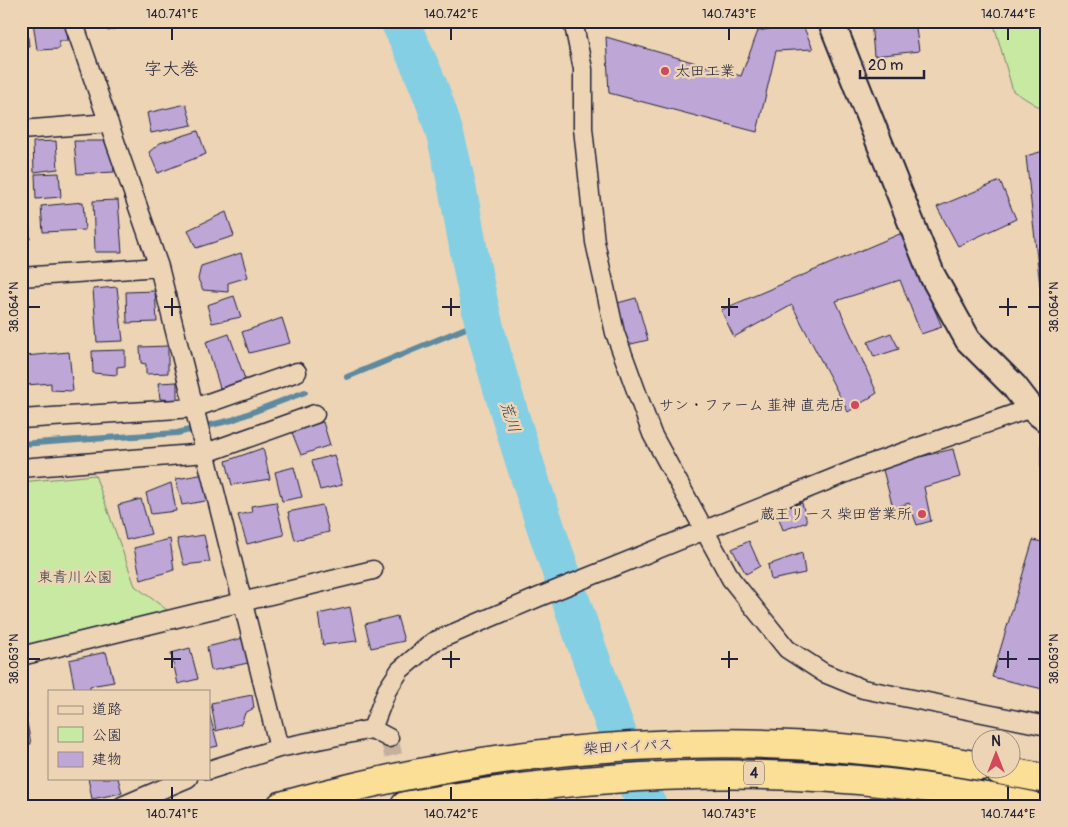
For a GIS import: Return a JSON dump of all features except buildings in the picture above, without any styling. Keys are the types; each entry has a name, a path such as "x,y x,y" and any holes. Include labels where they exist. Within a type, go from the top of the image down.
{"highway":[{"name":"柴田バイパス","path":"281,806 343,788 494,760 624,746 728,743 817,746 940,759 970,764"},
{"name":"柴田バイパス","path":"405,806 509,789 651,775 757,774 900,784 999,798 1032,806"},
{"path":"1020,774 1047,779"}],"street":[{"path":"72,21 159,266 244,601 279,748"},
{"path":"573,21 583,69 583,128 595,242 615,333 652,434 731,579 787,649 824,674 863,689 1047,726"},
{"path":"372,729 387,690 400,670 433,642 861,467 1039,414 968,340 932,275 831,21"},
{"path":"21,130 109,124"},
{"path":"21,277 159,266"},
{"path":"21,419 196,412 297,372"},
{"path":"21,468 205,449 315,414"},
{"path":"21,656 373,570"},
{"path":"210,770 279,748 372,729 389,738"},
{"path":"122,806 183,780"}],"green space":[{"path":"993,21 1047,21 1047,112 1013,91"},
{"name":"東青川公園","path":"95,475 135,586 167,610 21,646 21,482"}],"waterway":[{"name":"荒川","path":"399,21 424,74 443,128 456,179 480,309 520,447 556,559 634,780 648,806"},
{"path":"347,377 483,321"},
{"path":"21,444 177,433 232,420 305,392"}],"tunnel":[{"path":"389,738 406,806"}],"place":[{"name":"太田工業","path":"665,71"},
{"name":"サン・ファーム 韮神 直売店","path":"855,405"},
{"name":"蔵王リース 柴田営業所","path":"922,514"}],"district":[{"name":"字大巻","path":"171,69"}]}
